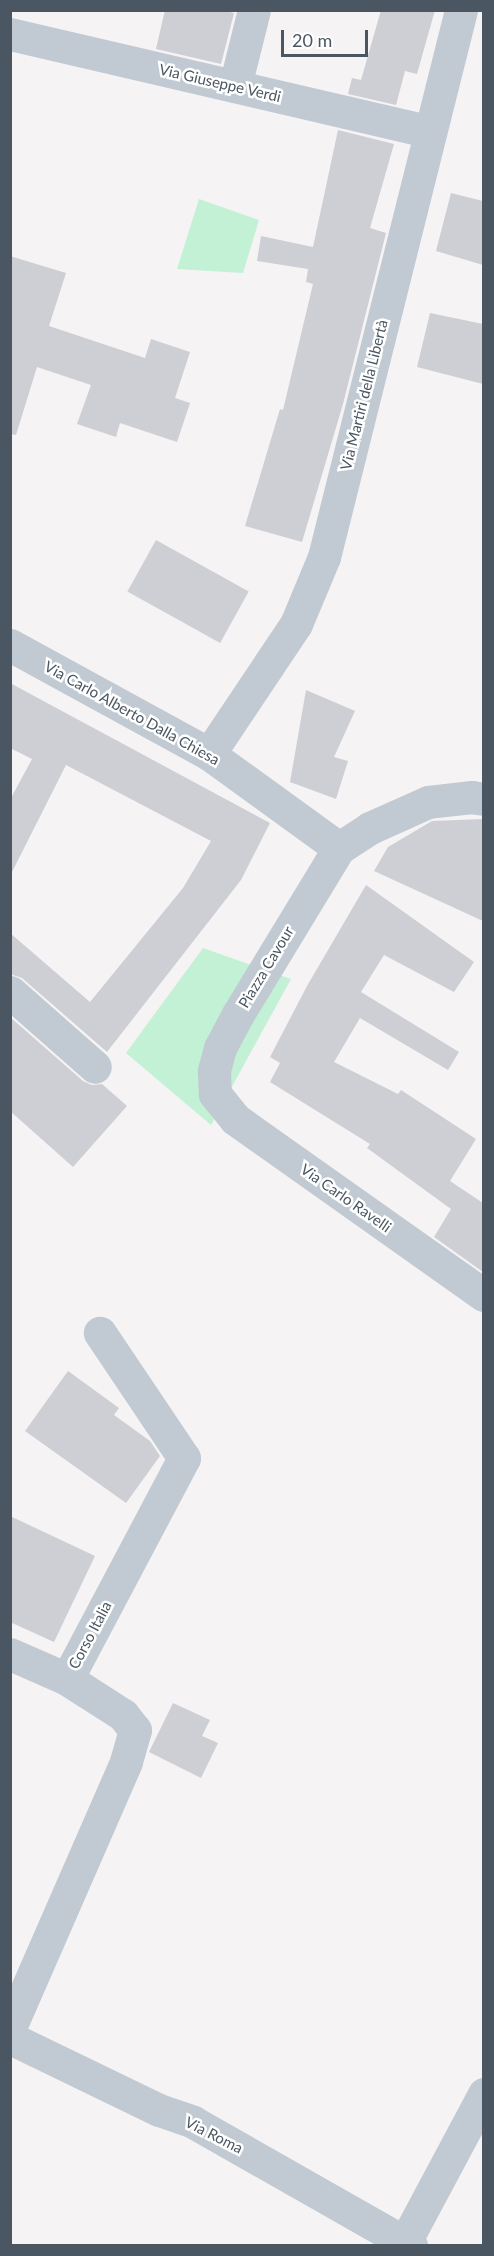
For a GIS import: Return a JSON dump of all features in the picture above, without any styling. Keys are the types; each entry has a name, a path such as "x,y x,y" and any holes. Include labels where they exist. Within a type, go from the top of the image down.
{"street":[{"path":"235,86 254,10"},
{"name":"Via Martiri della Libertà","path":"209,754 296,624 324,558 460,10"},
{"name":"Via Giuseppe Verdi","path":"10,34 430,132"},
{"name":"Via Carlo Alberto Dalla Chiesa","path":"10,645 209,754 277,815 339,848"},
{"path":"339,848 370,828 428,802 483,799"},
{"name":"Piazza Cavour","path":"211,1103 214,1071 220,1048 297,897 339,848"},
{"path":"10,992 95,1067"},
{"name":"Via Carlo Ravelli","path":"190,1074 211,1103 483,1295"},
{"name":"Corso Italia","path":"10,2027 126,1762 135,1730 123,1715 67,1679 184,1458 100,1333"},
{"path":"10,1654 67,1679"},
{"name":"Via Roma","path":"10,2038 159,2110 193,2122 408,2243"},
{"path":"408,2243 483,2094"}],"green space":[{"path":"199,199 259,220 243,273 177,269"},
{"path":"203,948 291,979 211,1125 126,1053"}],"building":[{"path":"165,10 222,10 234,13 221,64 156,49"},
{"path":"381,10 435,10 417,74 405,71 396,105 348,94 352,78 361,80"},
{"path":"338,130 394,144 370,228 386,233 343,404 302,542 245,526 280,409 283,410 313,284 306,282 308,269 257,261 261,236 313,247"},
{"path":"451,193 483,201 483,265 436,251"},
{"path":"10,256 66,273 49,326 145,358 151,339 190,352 175,398 190,403 177,442 120,423 116,437 77,424 91,385 37,367 16,435 10,434"},
{"path":"430,313 483,324 483,384 417,367"},
{"path":"156,540 249,591 220,643 127,592"},
{"path":"10,683 270,823 241,880 107,1052 22,978 10,974 10,933 90,1002 183,888 211,841 66,765 10,876 10,800 32,759 10,748"},
{"path":"306,690 355,711 334,757 348,761 336,799 290,782"},
{"path":"483,819 483,921 374,871 388,847 432,821"},
{"path":"366,885 474,962 454,992 384,955 361,992 459,1052 448,1070 360,1018 334,1062 398,1094 401,1090 476,1139 450,1181 483,1203 483,1272 434,1237 451,1209 367,1148 370,1144 270,1082 280,1063 270,1057 307,986"},
{"path":"10,1017 83,1081 92,1085 102,1084 127,1106 73,1167 10,1111"},
{"path":"68,1371 119,1408 114,1415 150,1441 160,1456 126,1503 25,1431"},
{"path":"10,1516 95,1556 54,1642 10,1622"},
{"path":"173,1703 210,1720 202,1736 218,1743 201,1778 149,1752"}]}
